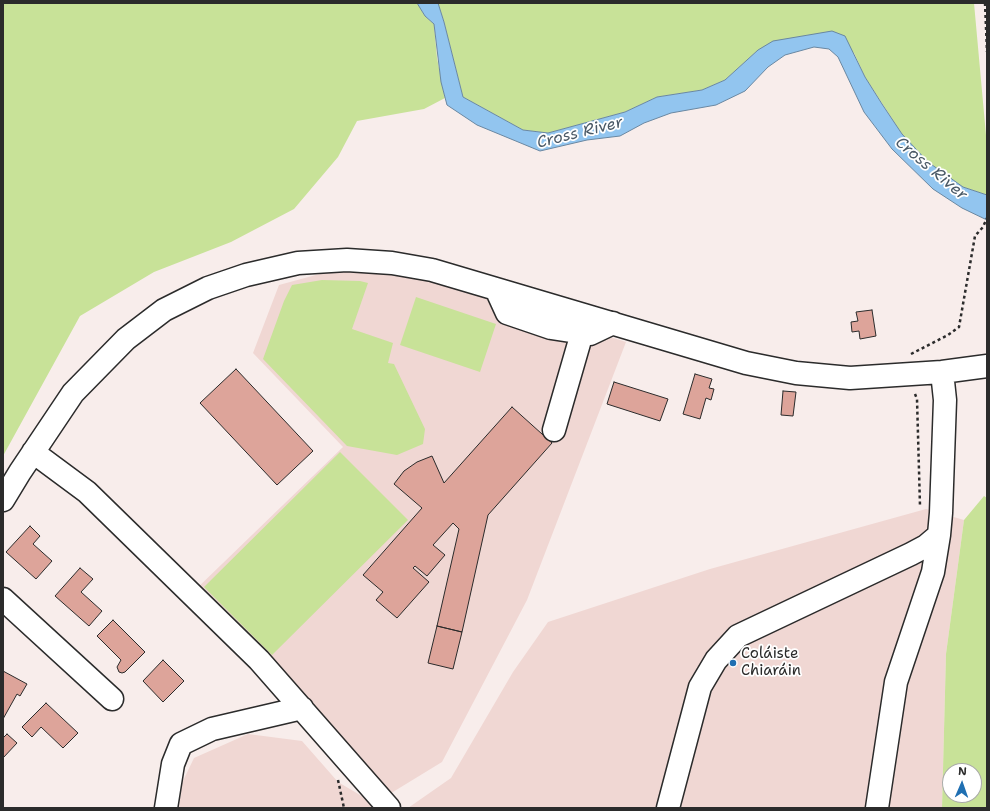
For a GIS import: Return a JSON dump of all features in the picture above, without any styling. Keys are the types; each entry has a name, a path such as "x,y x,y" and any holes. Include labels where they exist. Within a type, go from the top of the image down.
{"street":[{"path":"3,500 72,393 126,339 164,310 208,288 246,275 298,263 347,260 392,262 432,270 746,363 796,373 850,378 942,372 987,366"},
{"path":"496,289 507,313 551,328 590,334 613,324"},
{"path":"554,430 582,333"},
{"path":"877,808 896,682 933,572 939,535 945,400 942,372"},
{"path":"33,452 87,492 259,660 390,808"},
{"path":"668,808 700,687 716,660 738,636 912,554 926,546 939,535"},
{"path":"3,599 112,699"},
{"path":"166,808 173,764 181,744 212,729 302,708"}],"path":[{"path":"985,3 987,52"},
{"path":"905,356 948,335 959,327 975,236 983,227 987,218"},
{"path":"909,390 915,394 917,399 920,513"}],"shaded area":[{"path":"338,269 417,275 626,342 527,600 442,762 388,795 192,593 343,447 253,353 279,285"},
{"name":"Coláiste Chiaráin","path":"926,509 964,520 946,654 942,808 408,808 451,778 513,672 548,622 710,569"},
{"path":"248,734 302,741 338,782 382,808 179,808 182,783 194,758"}],"green space":[{"path":"3,3 417,3 425,16 434,24 437,58 445,98 424,109 357,121 338,157 294,209 231,242 154,272 80,316 3,456"},
{"path":"438,3 974,3 987,146 987,195 963,187 928,162 902,134 865,77 854,53 809,35 791,39 758,50 725,80 702,90 657,97 625,112 548,133 523,130 463,97"},
{"path":"322,280 360,281 368,283 352,329 393,343 388,363 394,364 425,429 423,444 397,455 347,446 263,359 284,301 292,285"},
{"path":"416,297 496,324 480,372 400,345"},
{"path":"340,452 408,520 272,655 204,587"},
{"path":"984,496 987,498 987,808 942,808 942,803 982,803 982,763 943,763 946,654 964,520"}],"water":[{"name":"Cross River","path":"417,3 438,3 463,97 523,130 548,133 625,112 657,97 702,90 725,80 758,50 773,41 832,31 845,36 865,77 882,104 902,134 928,162 963,187 987,195 987,220 962,208 933,189 892,149 864,112 838,57 829,49 814,47 785,55 768,67 745,91 716,105 671,113 644,123 620,136 587,140 540,151 477,125 447,105 441,82 434,24 425,16"}],"building":[{"path":"872,310 876,336 860,339 859,331 852,332 851,322 858,321 856,312"},
{"path":"236,369 313,451 277,485 200,403"},
{"path":"695,374 712,379 709,388 714,389 711,400 706,398 700,419 683,414"},
{"path":"614,382 668,399 660,421 607,404"},
{"path":"783,391 796,392 793,416 781,415"},
{"path":"512,407 552,443 488,515 462,632 437,626 459,529 453,523 433,545 445,555 427,576 415,566 413,568 429,582 397,618 376,600 383,592 363,575 422,508 394,484 404,471 417,462 432,456 444,483"},
{"path":"30,526 40,536 33,544 52,561 36,579 6,552"},
{"path":"80,568 93,579 81,592 102,611 89,626 55,596"},
{"path":"113,620 145,652 125,672 122,673 119,672 117,667 121,660 97,636"},
{"path":"437,626 462,632 453,669 428,663"},
{"path":"163,660 184,681 163,702 143,681"},
{"path":"3,671 27,684 20,696 17,694 3,719"},
{"path":"46,703 78,733 63,748 41,727 32,737 22,727"},
{"path":"7,734 17,743 3,758 3,738"}],"place":[{"name":"Coláiste Chiaráin","path":"733,663"}]}
